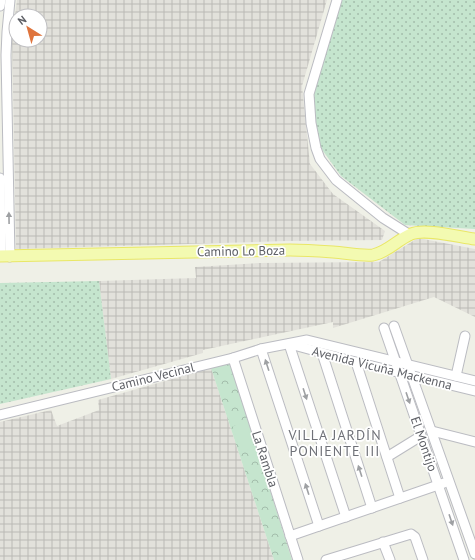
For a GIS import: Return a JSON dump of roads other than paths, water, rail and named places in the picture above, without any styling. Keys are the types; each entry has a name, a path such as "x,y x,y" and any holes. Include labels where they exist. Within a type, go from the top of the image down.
{"main road":[{"name":"Camino Lo Boza","path":"4,256 290,250 366,255 377,254 385,251 417,232 475,239"}],"street":[{"path":"0,6 1,0"},
{"path":"4,256 5,196 9,146 3,90 6,32 10,0"},
{"path":"337,0 309,94 311,123 316,148 320,159 336,180 383,218 410,235"},
{"path":"0,178 5,196"},
{"name":"El Montijo","path":"394,326 475,554"},
{"name":"El Montijo","path":"384,328 464,560"},
{"path":"456,376 465,336"},
{"name":"Avenida Vicuña Mackenna","path":"306,340 475,381"},
{"name":"Camino Vecinal","path":"0,415 233,358 262,349 306,340"},
{"path":"289,344 346,517"},
{"name":"Avenida Vicuña Mackenna","path":"289,344 413,377 475,391"},
{"path":"262,349 319,526"},
{"path":"322,353 372,508"},
{"name":"La Rambla","path":"233,358 298,560"},
{"path":"356,362 400,498"},
{"path":"432,432 475,442"},
{"path":"387,457 421,436"},
{"path":"290,536 450,481"},
{"path":"326,560 356,556 384,542 413,534 423,560"},
{"path":"384,542 390,560"}],"district":[{"name":"VILLA JARDÍN PONIENTE III","path":"335,444"}]}
